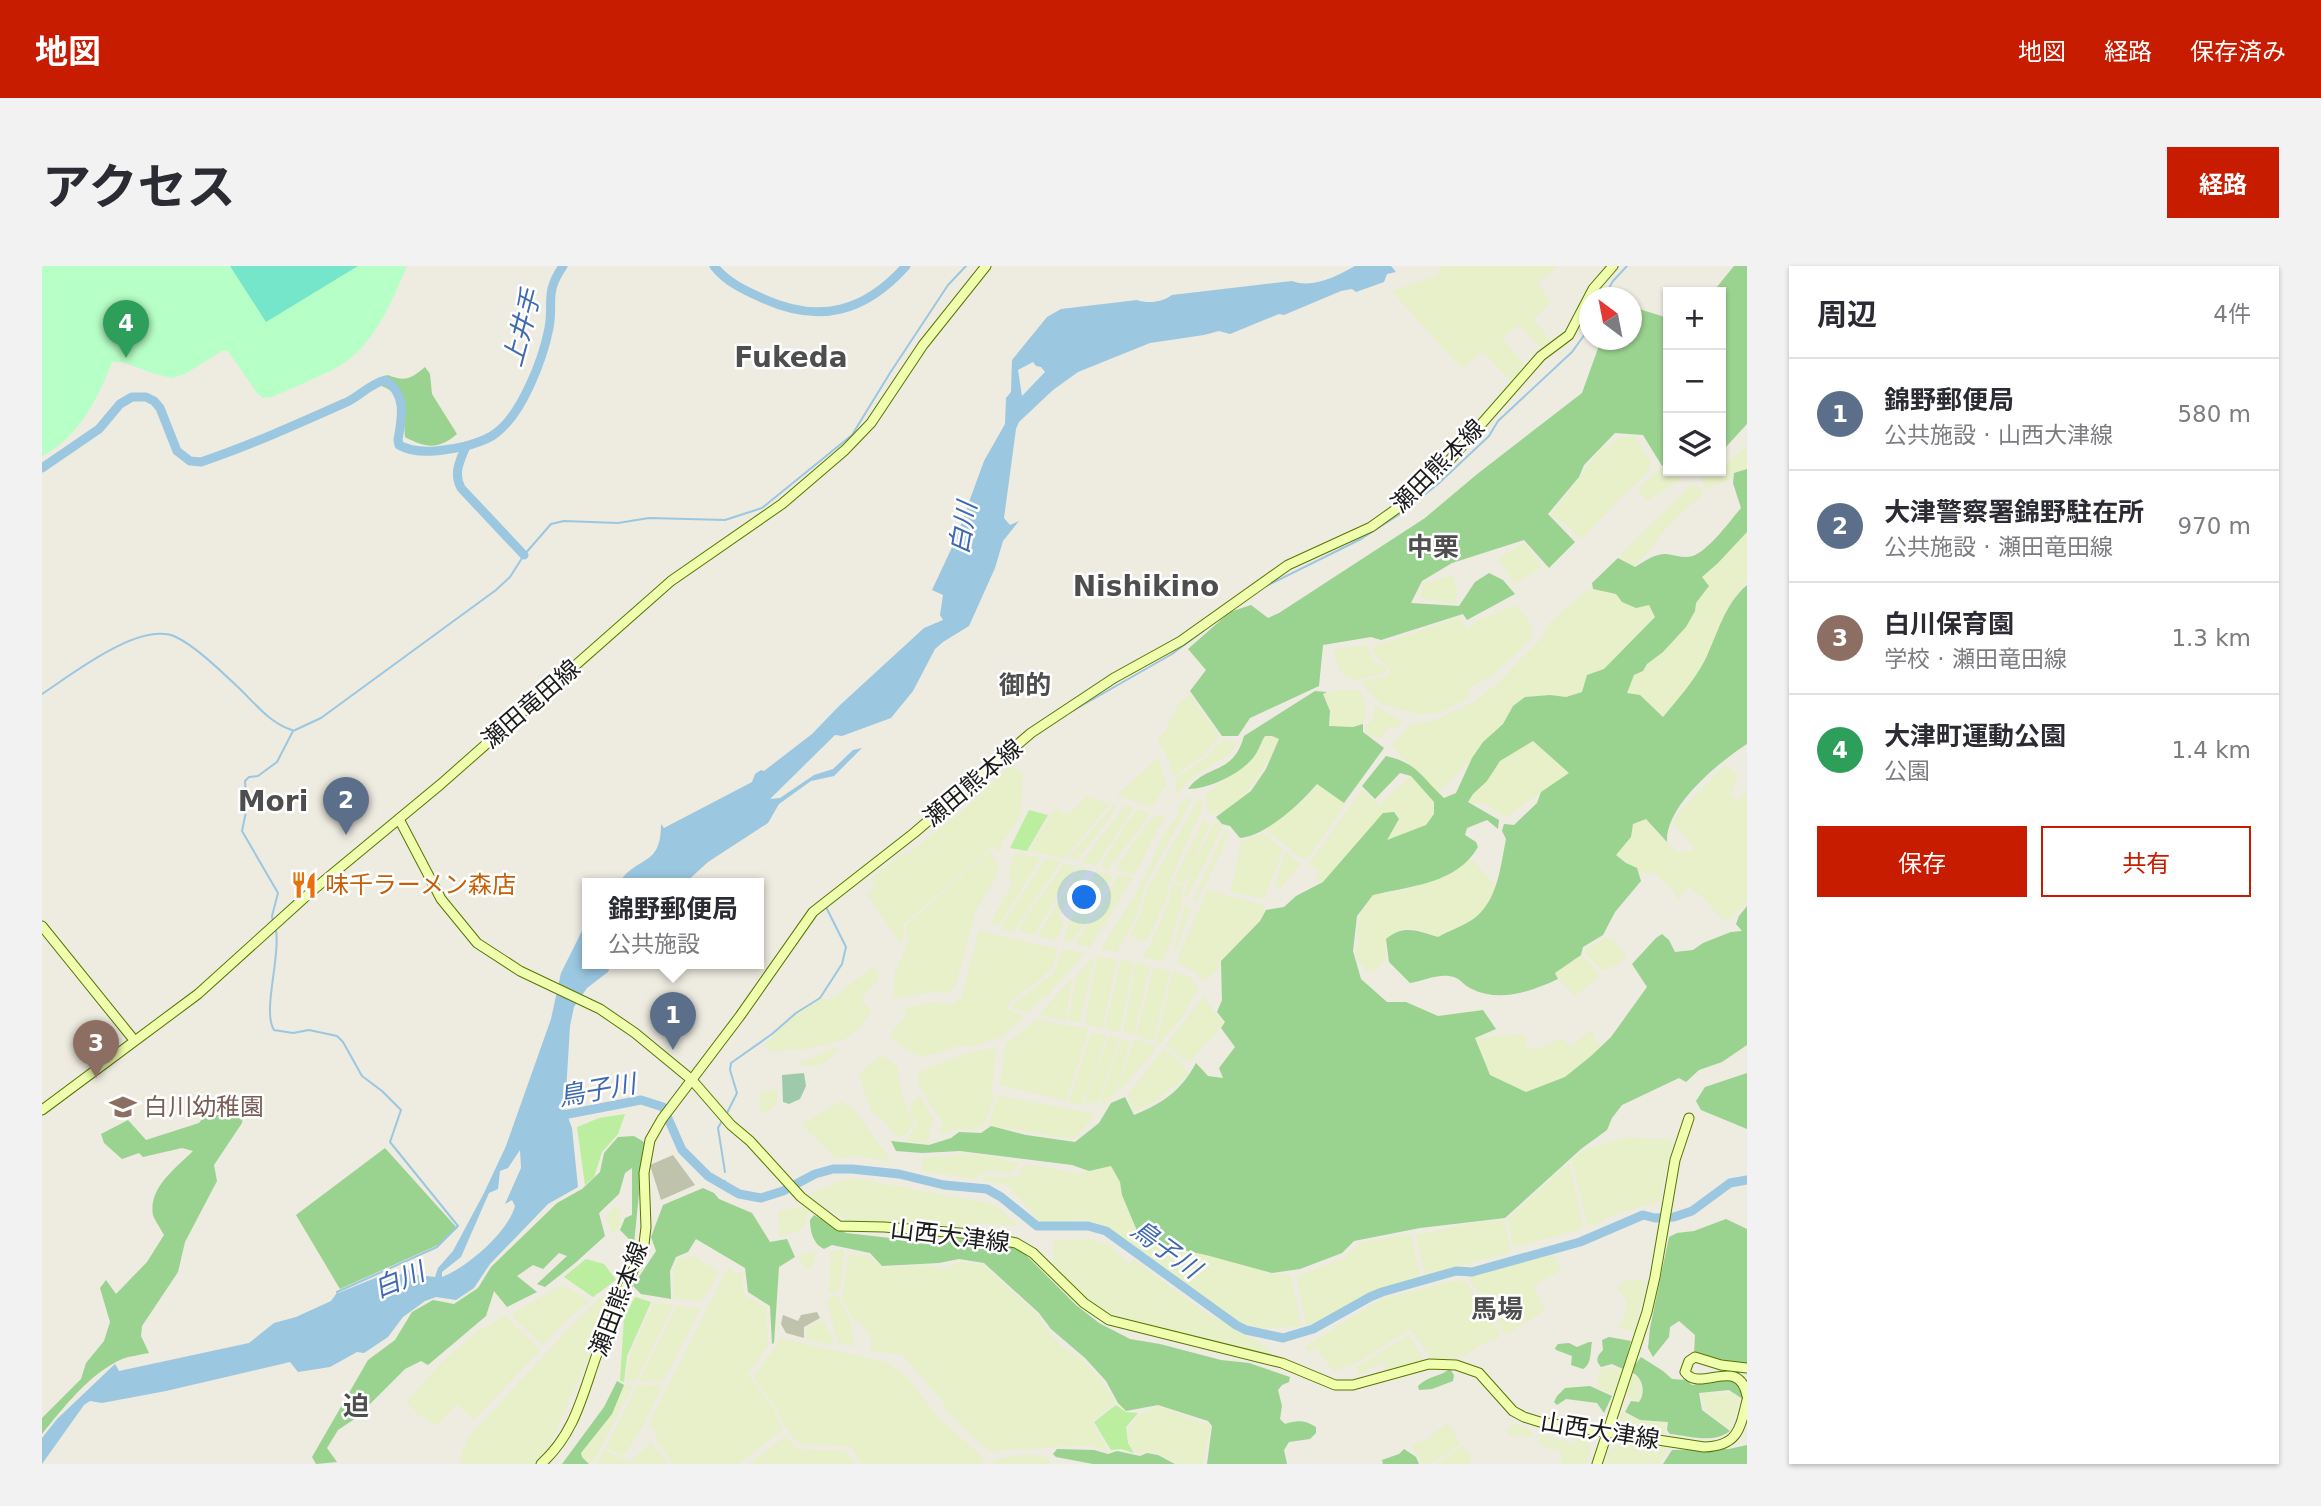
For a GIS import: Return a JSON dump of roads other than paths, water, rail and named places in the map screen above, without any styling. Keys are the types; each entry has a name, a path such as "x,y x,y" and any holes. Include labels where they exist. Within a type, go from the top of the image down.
{"main road":[{"name":"瀬田竜田線","path":"42,1110 198,994 671,581 782,504 845,450 871,423 930,335 986,266"},
{"name":"瀬田熊本線","path":"541,1464 562,1441 575,1420 597,1354 643,1244 646,1153 650,1140 662,1119 813,912 914,833 1031,733 1114,678 1181,641 1288,565 1353,537 1397,510 1448,462 1541,356 1569,335 1593,289 1614,266"},
{"name":"山西大津線","path":"399,819 441,899 464,930 487,950 520,971 600,1009 635,1033 692,1080 799,1195 839,1226 972,1234 1016,1243 1033,1253 1074,1295 1099,1315 1123,1324 1282,1363 1335,1385 1344,1387 1429,1364 1457,1365 1479,1373 1513,1411 1540,1422 1704,1447 1718,1446 1725,1444 1737,1433 1747,1398 1744,1385 1736,1378 1718,1376 1697,1381 1685,1372 1689,1361 1695,1357 1721,1365 1747,1368"},
{"path":"42,926 134,1040"},
{"path":"1597,1464 1647,1312 1675,1160 1689,1118"}],"water":[{"name":"白川","path":"1355,266 1391,266 1396,272 1387,274 1384,282 1356,292 1352,289 1341,291 1230,334 1219,331 1150,343 1078,372 1053,390 1019,422 1016,429 1004,518 1010,525 1019,521 1003,541 995,568 969,626 935,649 913,691 891,718 842,736 835,735 770,799 780,798 814,775 833,769 853,750 862,748 834,776 811,781 779,804 768,823 708,862 691,878 623,878 653,854 660,838 661,824 664,828 752,782 755,774 764,771 812,734 924,628 943,620 940,615 943,595 932,590 954,543 984,461 1005,424 1006,398 1011,392 1012,360 1047,317 1061,309 1137,300 1155,302 1172,295 1292,281 1308,283 1333,277","holes":["1033,362 1045,372 1022,396 1018,370"]},
{"name":"白川","path":"582,931 582,969 609,969 587,988 574,1007 570,1026 565,1109 572,1128 578,1187 548,1204 490,1264 474,1288 456,1300 436,1297 425,1301 403,1317 388,1337 364,1353 357,1352 330,1367 298,1372 290,1362 166,1391 102,1403 90,1401 84,1405 42,1464 42,1438 57,1419 115,1364 119,1371 249,1343 274,1323 296,1317 331,1301 336,1294 380,1276 394,1278 416,1268 417,1275 435,1277 438,1268 453,1251 506,1146 551,1019 561,973","holes":["520,1150 521,1168 505,1204 512,1200 515,1206 496,1237 475,1257 442,1277 442,1272 461,1257 489,1193 498,1189 500,1171 508,1168"]}],"waterway":[{"name":"上井手","path":"524,555 461,488 457,472 466,446 496,433 523,400 542,355 549,328 552,291 563,266"},
{"name":"上井手","path":"714,266 730,281 764,299 784,307 823,312 858,303 890,282 906,266"},
{"path":"273,922 278,893 242,831 247,807 245,781 249,777 258,776 277,762 293,731 321,718 496,590 510,577 524,555 551,524 564,521 618,523 649,518 725,520 762,508 852,435 948,285 966,266"},
{"path":"1609,287 1627,266"},
{"path":"1264,587 1361,539 1400,514 1438,484 1489,436 1498,421 1579,342"},
{"path":"42,468 99,429 120,404 132,397 146,397 154,401 160,408 177,451 190,461 201,462 347,402 385,380 400,399 399,445 423,451 466,446"},
{"path":"1074,710 1172,654 1203,631"},
{"path":"42,694 106,652 144,636 161,634 176,637 193,647 265,714 292,730"},
{"path":"834,901 851,887"},
{"path":"726,1115 737,1093 730,1070 731,1063 820,998 842,964 846,947 826,907"},
{"name":"白川","path":"276,930 270,1010 274,1030 293,1033 309,1030 337,1036 343,1042 362,1076 401,1110 390,1142 458,1226 437,1247 337,1292 338,1295"},
{"name":"鳥子川","path":"558,1116 641,1100 663,1107 682,1150 708,1176 739,1194 761,1198 833,1169 899,1174 944,1185 987,1189 1037,1226 1088,1226 1106,1231 1236,1325 1246,1330 1283,1338 1313,1329 1382,1292 1456,1271 1472,1272 1580,1242 1643,1215 1655,1218 1674,1217 1692,1211 1730,1183 1747,1180"},
{"path":"723,1119 718,1128 725,1172"},
{"name":"鳥子川","path":"725,1181 725,1186"}],"place":[{"name":"大津町運動公園","path":"126,358"},
{"name":"大津警察署錦野駐在所","path":"346,835"},
{"name":"味千ラーメン森店","path":"304,885"},
{"name":"錦野郵便局","path":"673,1050"},
{"name":"白川保育園","path":"96,1078"},
{"name":"白川幼稚園","path":"123,1107"}],"district":[{"name":"Fukeda","path":"791,357"},
{"name":"中栗","path":"1433,547"},
{"name":"Nishikino","path":"1146,586"},
{"name":"御的","path":"1025,685"},
{"name":"Mori","path":"273,801"},
{"name":"馬場","path":"1497,1309"},
{"name":"迫","path":"356,1406"}]}
